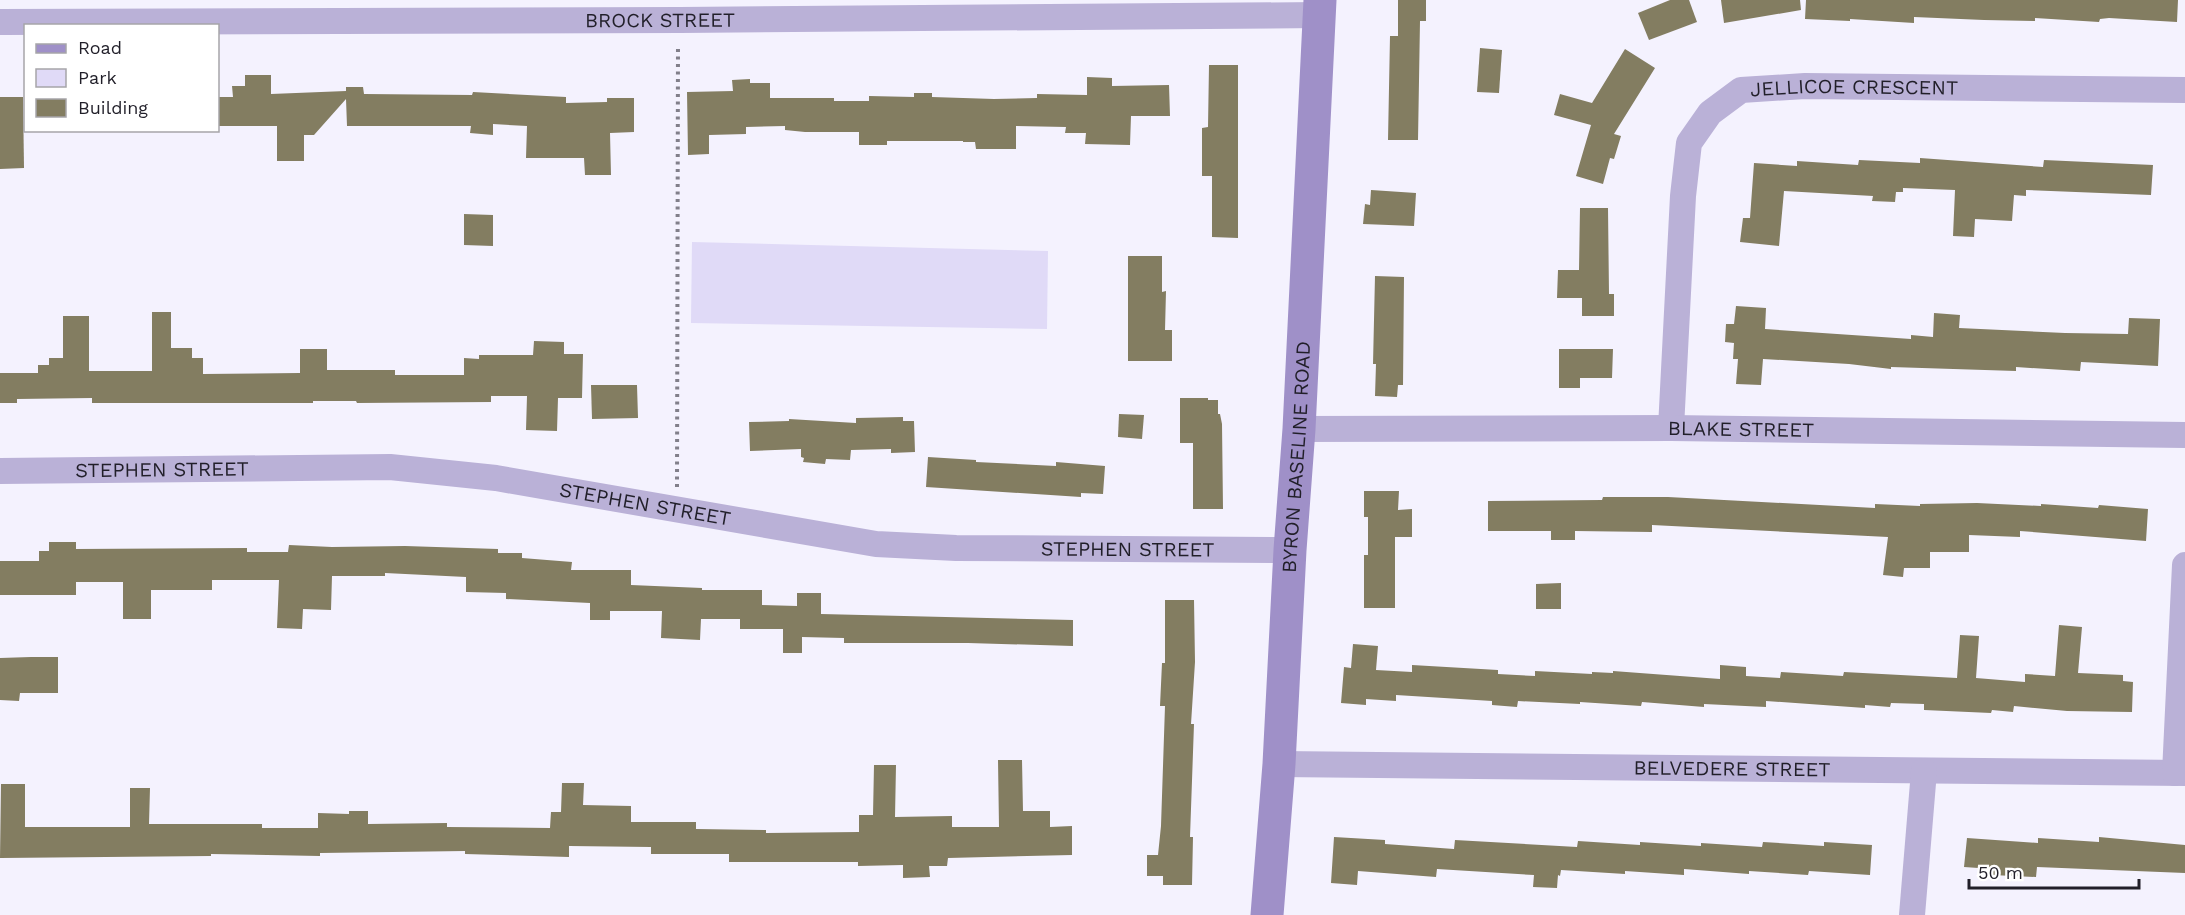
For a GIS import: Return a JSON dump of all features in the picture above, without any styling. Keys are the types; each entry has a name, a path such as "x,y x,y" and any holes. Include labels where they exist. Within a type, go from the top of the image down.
{"main road":[{"name":"BYRON BASELINE ROAD","path":"1268,915 1299,429 1320,7"}],"street":[{"name":"BROCK STREET","path":"0,22 679,22 1320,7"},
{"name":"JELLICOE CRESCENT","path":"1671,428 1683,196 1689,143 1710,112 1741,90 1805,86 2185,90"},
{"name":"BLAKE STREET","path":"1299,429 1671,428 2185,435"},
{"name":"STEPHEN STREET","path":"0,471 390,467 496,478 876,544 957,548 1290,550"},
{"path":"2180,773 2185,565"},
{"name":"BELVEDERE STREET","path":"1279,764 2180,773"},
{"path":"1912,915 1924,771"}],"path":[{"path":"677,490 679,22"}],"green space":[{"path":"692,242 1048,251 1047,329 691,323"}],"building":[{"path":"1398,0 1426,0 1426,21 1420,21 1418,140 1388,140 1390,36 1398,36"},
{"path":"1670,0 1689,0 1697,22 1649,40 1638,13"},
{"path":"1721,0 1800,0 1801,10 1724,23"},
{"path":"1806,0 2178,0 2177,22 2109,18 2100,19 2099,22 2035,18 2035,21 1914,17 1914,23 1805,19"},
{"path":"1480,48 1502,50 1499,93 1477,92"},
{"path":"1625,49 1655,68 1614,134 1621,136 1614,159 1610,158 1603,184 1576,176 1591,125 1554,115 1560,94 1592,103"},
{"path":"1209,65 1238,65 1238,238 1212,237 1212,176 1202,176 1202,128 1208,127"},
{"path":"245,75 271,75 271,94 346,91 346,87 363,87 364,94 472,95 473,92 566,97 566,103 607,102 607,98 634,98 634,132 610,133 611,175 585,175 584,158 526,158 527,126 493,124 493,135 470,133 471,126 347,126 346,99 314,135 304,135 304,161 277,161 277,126 219,126 219,97 233,97 232,86 245,86"},
{"path":"1087,77 1112,78 1112,86 1169,85 1170,116 1131,116 1130,145 1085,144 1086,133 1065,133 1066,127 1016,126 1016,149 976,149 975,142 963,141 887,141 887,145 859,145 859,132 805,132 785,130 785,126 746,127 746,134 709,135 709,154 688,155 687,92 733,91 732,80 750,79 750,83 770,83 770,98 834,98 834,101 869,101 869,96 914,97 914,93 932,93 932,97 994,99 1037,98 1037,94 1087,95"},
{"path":"0,97 23,97 24,168 0,169"},
{"path":"1920,158 2043,167 2044,160 2153,165 2151,195 2026,190 2026,196 2014,195 2012,221 1975,219 1974,237 1953,236 1955,190 1903,188 1903,192 1896,192 1895,202 1872,201 1873,196 1784,191 1779,246 1740,242 1743,218 1750,218 1754,163 1797,166 1797,161 1858,165 1859,160 1920,163"},
{"path":"1371,190 1416,193 1414,226 1363,224 1365,204 1370,205"},
{"path":"1580,208 1608,208 1609,294 1614,294 1614,316 1582,316 1582,298 1557,298 1558,270 1579,270"},
{"path":"464,214 493,215 493,246 464,245"},
{"path":"1128,256 1162,256 1162,292 1166,291 1165,330 1172,330 1172,361 1128,361"},
{"path":"1375,276 1404,277 1403,385 1398,385 1397,397 1375,396 1376,364 1373,364"},
{"path":"1736,306 1766,308 1765,329 1911,339 1911,335 1933,337 1934,313 1960,315 1959,328 2065,333 2128,334 2129,318 2160,319 2158,366 2081,362 2080,371 2016,367 2016,371 1891,367 1891,369 1763,359 1761,385 1736,384 1738,359 1733,359 1734,343 1725,342 1726,324 1734,324"},
{"path":"152,312 171,312 171,348 192,348 192,358 203,358 203,374 300,373 300,349 327,349 327,370 395,370 395,375 464,375 464,358 479,359 479,355 533,355 534,341 564,342 564,354 583,354 582,398 558,398 557,431 526,430 527,396 491,396 491,402 92,403 92,398 17,399 17,403 0,403 0,373 38,373 38,365 49,365 49,358 63,358 63,316 89,316 89,371 152,371"},
{"path":"1559,349 1613,349 1612,378 1580,378 1580,388 1559,388"},
{"path":"591,385 637,385 638,418 592,419"},
{"path":"1180,398 1218,400 1218,414 1220,414 1222,424 1223,509 1193,509 1193,443 1180,443"},
{"path":"1119,414 1144,415 1142,439 1118,437"},
{"path":"903,417 903,421 914,421 915,452 891,453 891,449 851,450 850,460 826,459 825,464 803,462 801,449 750,451 749,422 789,421 789,419 856,423 856,418"},
{"path":"928,457 976,460 976,462 1056,466 1056,462 1105,466 1103,494 1081,493 1081,497 926,487"},
{"path":"1364,491 1399,491 1398,510 1412,509 1412,537 1395,537 1395,608 1364,608 1364,555 1368,555 1368,517 1364,517"},
{"path":"1603,497 1668,497 1875,508 1875,504 1920,506 1920,504 1977,503 2098,508 2099,505 2148,509 2146,541 2020,531 2020,537 1969,535 1969,552 1930,552 1930,568 1904,568 1903,577 1883,575 1888,537 1652,525 1652,532 1575,531 1575,540 1551,540 1551,531 1488,531 1488,501 1602,500"},
{"path":"49,542 76,542 76,549 247,548 247,552 288,552 289,545 498,549 498,553 522,553 522,558 572,562 571,570 631,570 631,585 702,588 702,590 762,590 762,605 797,606 797,593 821,593 821,614 1073,620 1073,646 844,643 844,638 802,637 802,653 783,653 783,629 740,629 740,619 701,619 700,640 661,638 662,611 610,611 610,620 590,620 590,603 506,599 506,593 466,592 466,577 385,573 385,576 332,576 331,610 303,609 302,629 277,628 279,580 212,580 212,590 151,590 151,619 123,619 123,582 76,582 76,595 0,595 0,561 39,561 39,551 49,551"},
{"path":"1561,583 1561,609 1536,609 1536,584"},
{"path":"1165,600 1194,600 1195,662 1191,724 1194,724 1190,837 1193,837 1192,885 1163,885 1163,876 1147,876 1147,855 1158,855 1161,826 1165,706 1160,706 1162,663 1165,663"},
{"path":"2059,625 2082,627 2078,673 2123,675 2123,681 2133,682 2132,712 2067,711 2014,706 2013,712 1992,710 1991,713 1924,710 1924,704 1891,703 1890,707 1865,705 1865,708 1766,701 1766,707 1704,704 1704,707 1642,702 1641,706 1518,701 1517,707 1492,705 1492,701 1396,695 1396,701 1366,699 1366,705 1341,703 1344,667 1351,668 1353,644 1378,646 1376,670 1412,672 1412,665 1498,670 1498,674 1535,676 1535,671 1592,674 1592,672 1613,673 1613,671 1720,679 1720,665 1746,667 1746,676 1780,678 1781,672 1843,676 1844,672 1957,678 1960,635 1979,636 1976,678 2025,682 2025,674 2055,676"},
{"path":"58,657 58,693 20,693 19,701 0,700 0,658"},
{"path":"998,760 1022,760 1023,811 1050,811 1050,827 1072,826 1072,855 948,858 947,866 929,866 930,877 903,878 903,865 858,866 858,862 729,862 729,854 651,854 651,847 569,846 569,857 465,854 465,851 320,853 320,856 211,854 211,856 0,858 1,784 25,784 25,827 130,827 130,788 150,788 149,824 262,824 262,828 318,828 318,813 349,814 349,811 368,811 368,824 447,823 447,827 550,828 551,812 561,812 562,783 584,783 583,805 631,806 631,822 696,822 696,829 766,830 766,833 859,832 859,815 873,815 874,765 896,765 895,817 952,816 952,827 999,827"},
{"path":"1334,837 1385,840 1385,844 1454,849 1455,840 1577,847 1578,841 1701,846 1701,843 1762,847 1763,842 1824,846 1824,842 1872,845 1870,875 1809,871 1808,875 1749,871 1749,874 1684,869 1684,875 1561,870 1560,876 1558,875 1557,888 1533,887 1534,875 1437,869 1436,877 1358,871 1357,885 1331,883"},
{"path":"2099,837 2185,845 2185,873 2037,867 2036,877 1992,875 1993,869 1964,867 1967,838 2038,843 2038,838 2099,842"}]}
